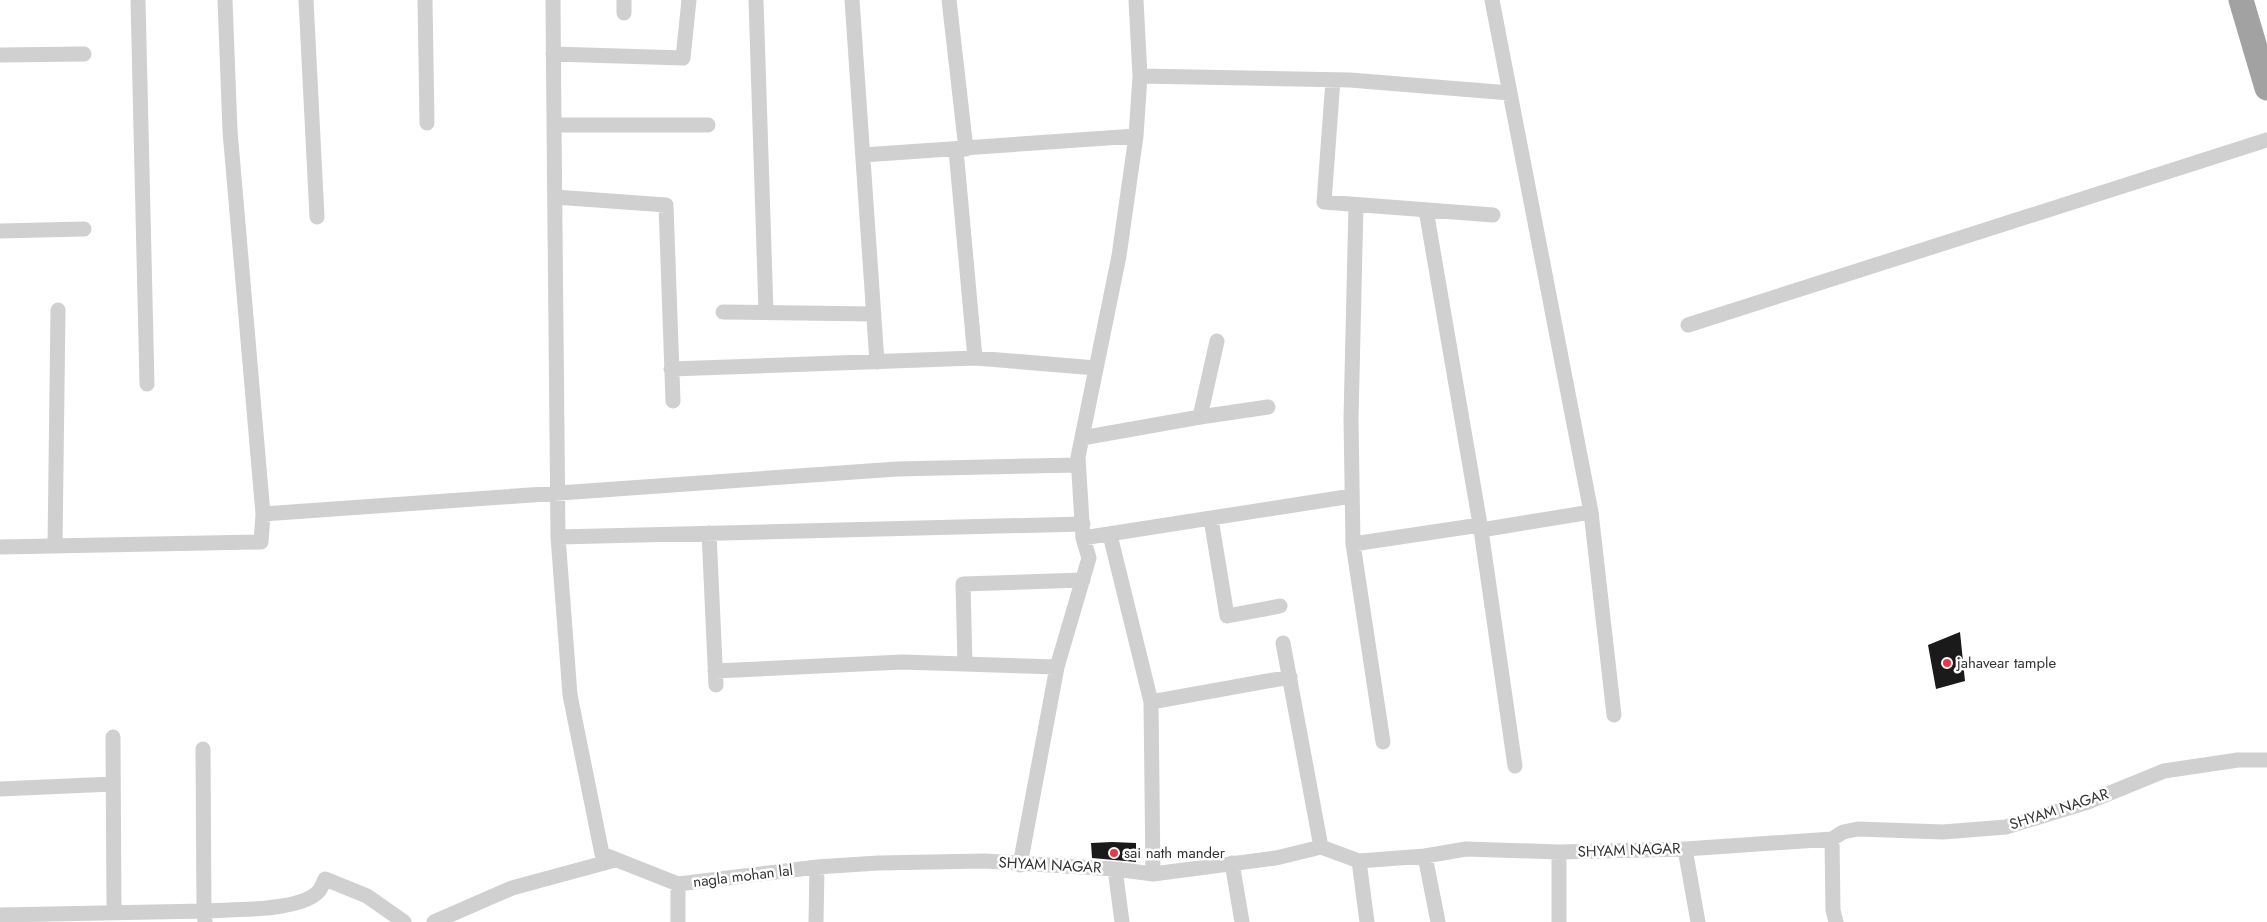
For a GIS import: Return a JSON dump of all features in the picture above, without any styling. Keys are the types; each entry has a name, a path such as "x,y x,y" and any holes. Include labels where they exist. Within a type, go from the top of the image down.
{"highway":[{"path":"2241,0 2267,88"}],"street":[{"path":"138,0 147,384"},
{"path":"0,547 261,542 262,514 230,131 225,0"},
{"path":"306,0 316,217"},
{"path":"425,0 427,123"},
{"path":"553,0 558,538 570,695 602,854 678,884"},
{"path":"553,54 684,58 689,0"},
{"path":"756,0 766,312"},
{"path":"852,0 877,362"},
{"path":"949,0 975,358"},
{"path":"1020,865 1057,667 1089,558 1083,531 1078,465 1119,256 1136,136 1140,76 1136,0"},
{"path":"1492,0 1591,512 1614,715"},
{"path":"0,55 84,54"},
{"path":"1140,76 1334,80 1510,93"},
{"path":"1334,80 1324,202 1493,216"},
{"path":"554,125 708,125"},
{"path":"863,155 1136,136"},
{"path":"1688,325 2267,140"},
{"path":"555,198 666,205 673,401"},
{"path":"1356,205 1351,419 1353,544 1383,742"},
{"path":"1426,210 1481,528 1515,766"},
{"path":"0,231 84,229"},
{"path":"55,546 58,310"},
{"path":"723,312 874,314"},
{"path":"1200,417 1217,341"},
{"path":"672,369 975,358 1096,368"},
{"path":"1082,438 1268,407"},
{"path":"262,514 896,470 1078,465"},
{"path":"558,538 709,533 1083,531 1110,534 1352,496"},
{"path":"1353,544 1591,512"},
{"path":"1211,518 1227,616 1280,606"},
{"path":"709,533 716,678 902,662 1057,667"},
{"path":"1110,534 1151,702 1153,874"},
{"path":"965,664 963,584 1083,580"},
{"path":"1283,643 1321,847"},
{"path":"1151,702 1290,677"},
{"path":"113,738 114,912"},
{"path":"203,748 205,917"},
{"name":"SHYAM NAGAR","path":"985,861 1020,865 1115,869 1153,874 1276,858 1321,847 1359,861 1425,856 1466,849 1559,852 1685,849 1832,838 1843,832 1858,829 1942,832 2006,828 2088,802 2164,771 2238,760 2267,760"},
{"path":"0,789 113,784"},
{"path":"1832,838 1833,910 1836,922"},
{"path":"1685,849 1698,922"},
{"path":"1559,852 1559,922"},
{"path":"1425,856 1438,922"},
{"path":"434,922 512,888 615,860"},
{"name":"nagla mohan lal","path":"678,922 678,884 817,867 985,861"},
{"path":"1359,861 1367,922"},
{"path":"1232,864 1242,922"},
{"path":"816,922 817,867"},
{"path":"1115,869 1122,922"},
{"path":"0,915 114,912 205,917 282,906 308,900 319,892 325,879 367,896 404,922"}],"building":[{"name":"jahavear tample","path":"1960,632 1965,681 1936,689 1928,645"},
{"name":"sai nath mander","path":"1091,843 1136,843 1136,862 1092,858"}],"place":[{"name":"jahavear tample","path":"1947,663"},
{"name":"sai nath mander","path":"1114,853"}]}
